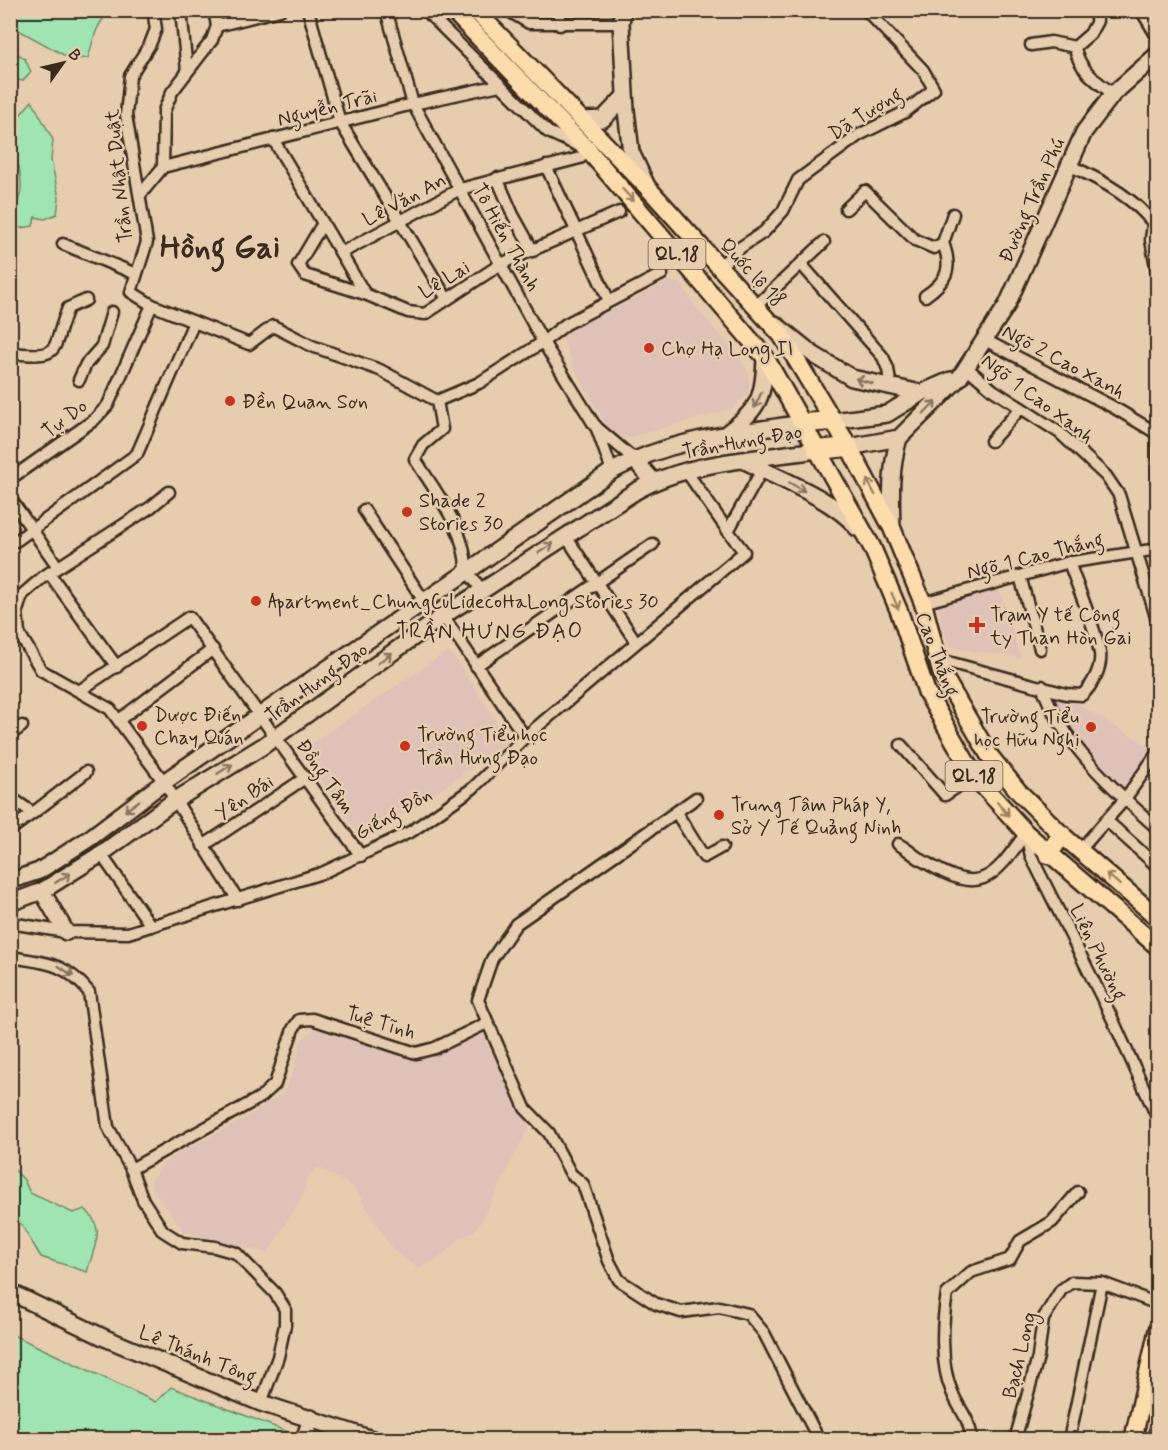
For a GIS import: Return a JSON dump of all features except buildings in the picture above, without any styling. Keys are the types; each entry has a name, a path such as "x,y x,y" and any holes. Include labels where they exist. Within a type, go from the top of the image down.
{"highway":[{"path":"804,423 833,421"},
{"path":"817,450 849,447"},
{"path":"1048,854 1062,835"}],"main road":[{"name":"Quốc lộ 18","path":"441,10 570,117"},
{"name":"Quốc lộ 18","path":"452,10 648,188 719,267 757,305 782,336 849,447"},
{"name":"Quốc lộ 18","path":"475,10 570,117"},
{"name":"Quốc lộ 18","path":"486,10 570,117 589,151 765,357 804,423 817,450"},
{"path":"622,17 625,96 631,152 648,188"},
{"name":"Đường Trần Phú","path":"899,438 963,372 1007,305 1084,132 1113,94 1158,54"},
{"path":"570,117 603,119 625,96"},
{"path":"768,319 838,371 859,380 921,393"},
{"path":"729,432 747,417 757,404 764,387 765,357"},
{"path":"833,421 887,414 921,393 963,372"},
{"name":"Trần Hưng Đạo","path":"10,881 39,871 90,838 164,782 261,717 466,570 612,471 634,459 677,443 729,432 804,423"},
{"path":"849,447 899,438 892,467 892,528"},
{"name":"Cao Thắng","path":"849,447 892,528 923,603 937,659 961,709 989,755 1019,792 1062,835 1158,918"},
{"name":"Trần Hưng Đạo","path":"10,903 42,891 101,854 174,801 276,736 443,616 653,481 686,471 817,450"},
{"name":"Cao Thắng","path":"817,450 872,547 899,611 927,693 975,776 1026,834 1158,947"},
{"path":"634,459 653,481"},
{"path":"745,461 786,481 845,515 872,547"},
{"path":"42,891 66,932"},
{"name":"Lê Thánh Tông","path":"10,1292 105,1338 261,1402 375,1440"},
{"path":"1133,1440 1158,1328"},
{"path":"304,1440 311,1418"},
{"path":"1156,1440 1158,1432"}],"street":[{"name":"Trần Nhật Duật","path":"153,10 156,28 150,44 130,76 126,116 147,242 131,292 152,305 249,344 273,326 312,346 380,370 437,401"},
{"path":"181,10 187,71"},
{"path":"140,195 164,167 164,111 172,92 212,40 218,26 214,10"},
{"path":"218,26 280,10"},
{"path":"308,10 340,122 447,300"},
{"name":"Tô Hiến Thành","path":"386,10 413,104 543,342 595,426 634,459"},
{"path":"425,10 548,132 589,151"},
{"path":"507,10 529,23 560,25 622,17"},
{"path":"560,10 560,25"},
{"name":"Dã Tượng","path":"719,267 741,247 764,232 777,218 798,180 859,135 905,112 934,89 922,70 866,10"},
{"path":"1093,10 1096,15 1095,26 1076,47 1077,57 1084,70 1113,94"},
{"path":"1141,10 1158,38"},
{"path":"1031,45 1051,42 1076,47"},
{"name":"Nguyễn Trãi","path":"164,167 413,104 500,85"},
{"path":"273,139 365,294"},
{"name":"Lê Văn An","path":"340,253 459,189 580,158 589,151"},
{"path":"1068,165 1106,185 1146,215 1153,223 1151,240 1158,277"},
{"path":"546,166 609,301"},
{"path":"497,178 513,215 533,251"},
{"path":"846,209 865,190 923,246 934,248 943,243"},
{"name":"Lê Lai","path":"323,223 298,265 305,275 365,294 408,312 425,314 501,264 619,212"},
{"path":"925,296 946,279 950,266 943,243 952,214"},
{"path":"757,305 824,242"},
{"path":"63,244 136,274"},
{"path":"801,264 883,357 888,369 891,388"},
{"path":"482,590 466,570 466,554 453,520 415,459 423,445 442,429 437,401 479,383 567,324 662,274"},
{"path":"10,353 38,356 49,353 55,345 68,308 86,300"},
{"name":"Tự Do","path":"10,479 94,420 108,405 152,305"},
{"path":"79,380 86,364 102,346 112,312"},
{"path":"16,541 137,454 194,322"},
{"name":"Ngõ 2 Cao Xanh","path":"983,339 1113,407 1158,435"},
{"name":"Ngõ 1 Cao Xanh","path":"963,372 1060,433 1106,476 1119,495 1158,623"},
{"path":"991,441 1021,408"},
{"path":"595,426 612,471"},
{"path":"1158,435 1158,483"},
{"path":"686,471 728,531 762,470"},
{"path":"169,492 151,507 53,570 22,596 17,611 19,633 41,670 110,709 164,782 238,900"},
{"path":"10,498 33,529 53,570 117,667 79,692"},
{"path":"364,510 424,601"},
{"name":"Giếng Đồn","path":"10,923 66,932 128,933 322,873 412,831 473,788 525,737 744,552 728,531"},
{"path":"566,535 636,642"},
{"path":"476,666 653,544"},
{"name":"Ngõ 1 Cao Thắng","path":"923,603 1069,562 1125,552 1135,553 1158,549"},
{"path":"937,659 1066,694 1082,695 1088,690 1100,662 1100,653 1069,562"},
{"path":"1020,576 1040,650"},
{"path":"443,616 525,737"},
{"name":"Đồng Tâm","path":"117,667 189,617 361,856"},
{"path":"119,720 213,649"},
{"path":"1042,686 1048,703 1080,752 1125,799 1158,829"},
{"path":"10,735 22,726"},
{"path":"901,745 945,795 975,776"},
{"path":"1080,850 1125,799 1158,752"},
{"path":"10,830 86,772"},
{"name":"Yên Bái","path":"203,846 305,778"},
{"path":"10,797 33,813"},
{"path":"696,798 516,924 492,959 478,1000 508,1064 525,1108 549,1133 571,1174 583,1184 609,1261 619,1280 656,1304 681,1312 719,1307 748,1314 764,1333 819,1440"},
{"path":"676,812 704,857 722,847"},
{"path":"1106,820 1158,867"},
{"path":"898,844 952,876 976,880 987,878 997,872 1026,834"},
{"name":"Liên Phường","path":"1026,834 1031,856 1112,1018 1158,1119"},
{"path":"101,854 151,926"},
{"path":"10,957 59,965 77,978 89,993 108,1127 131,1169 143,1200 169,1238 182,1243 215,1247 236,1253 275,1293 285,1309 285,1325 278,1357 261,1402"},
{"name":"Tuệ Tĩnh","path":"131,1169 261,1097 275,1084 293,1029 299,1020 312,1019 416,1053 435,1048 487,1023"},
{"path":"972,1440 967,1416 949,1384 944,1328 947,1294 971,1272 1010,1259 1020,1241 1052,1222 1078,1192"},
{"name":"Bạch Long","path":"1015,1440 1038,1357 1042,1318 1054,1298 1072,1282 1102,1283 1158,1304"},
{"path":"1069,1440 1102,1283"}],"shaded area":[{"name":"Chợ Hạ Long II","path":"669,281 681,283 692,303 742,361 749,375 748,394 731,409 620,440 606,425 574,367 562,335"},
{"name":"Trạm Y tế Công ty Than Hòn Gai","path":"999,589 1021,658 949,647 937,604"},
{"name":"Trường Tiểu học Trần Hưng Đạo","path":"445,653 450,653 455,658 509,741 412,810 358,834 301,751"},
{"name":"Trường Tiểu học Hữu Nghị","path":"1054,694 1071,700 1154,750 1122,792 1079,748 1050,697"},
{"path":"315,1030 346,1036 411,1060 436,1052 473,1034 482,1033 529,1127 475,1230 462,1237 440,1257 418,1268 394,1251 354,1187 318,1167 306,1179 304,1193 268,1253 185,1232 152,1188 152,1178 170,1158 242,1120 282,1094 291,1077 303,1038"}],"green space":[{"path":"109,10 100,23 88,58 71,59 17,29 11,38 11,11"},
{"path":"11,38 14,51 25,59 31,72 23,81 11,79"},
{"path":"32,101 53,140 51,160 59,198 57,214 45,219 35,217 33,226 15,229 11,212 20,196 21,185 19,166 11,162 11,114 12,118 19,116"},
{"path":"10,1165 24,1180 30,1193 73,1213 85,1209 92,1217 96,1224 97,1238 87,1272 41,1257 21,1224 11,1216"},
{"path":"11,1334 156,1402 171,1387 296,1435 295,1439 11,1439"}],"place":[{"name":"Chợ Hạ Long II","path":"649,348"},
{"name":"Đền Quan Sơn","path":"230,401"},
{"name":"Shade 2 Stories 30","path":"407,512"},
{"name":"Apartment_ChungCuLidecoHaLong Stories 30","path":"256,601"},
{"name":"Trạm Y tế Công ty Than Hòn Gai","path":"977,625"},
{"name":"Dược Điến Chay Quán","path":"142,726"},
{"name":"Trường Tiểu học Hữu Nghị","path":"1091,727"},
{"name":"Trường Tiểu học Trần Hưng Đạo","path":"405,746"},
{"name":"Trung Tâm Pháp Y, Sở Y Tế Quảng Ninh","path":"719,815"}],"district":[{"name":"Hồng Gai","path":"220,246"},
{"name":"TRẦN HƯNG ĐẠO","path":"490,630"}]}
